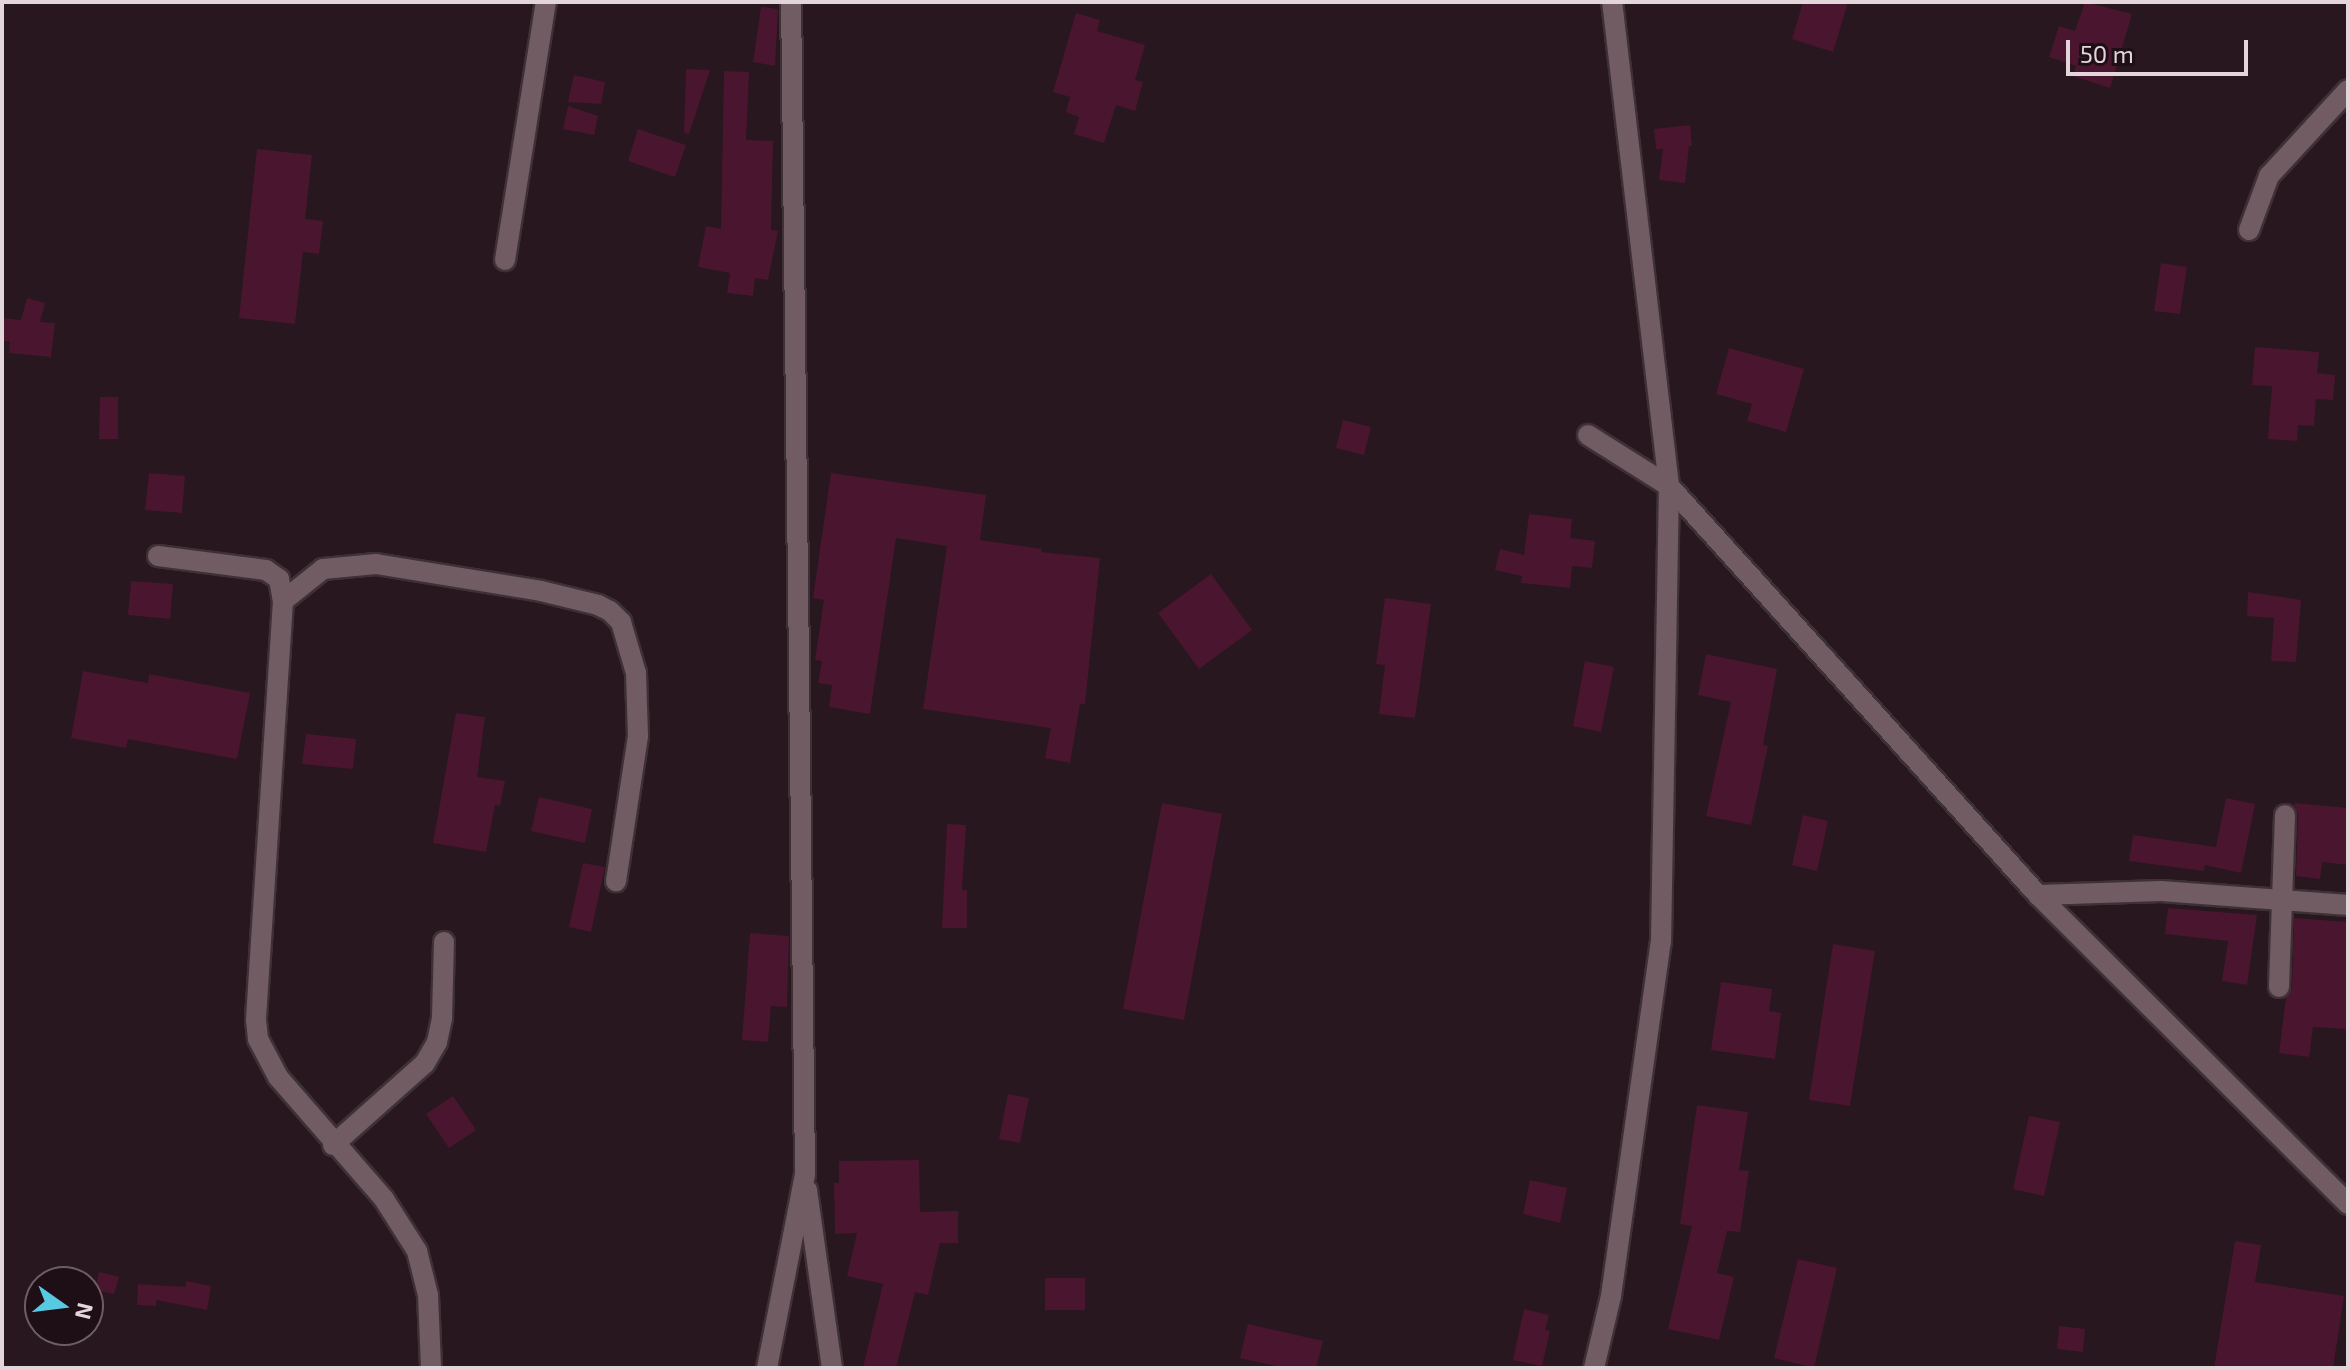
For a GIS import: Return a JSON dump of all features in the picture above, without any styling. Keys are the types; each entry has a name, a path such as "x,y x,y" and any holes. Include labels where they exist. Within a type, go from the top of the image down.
{"street":[{"path":"505,260 546,2"},
{"path":"791,2 805,1174 832,1368"},
{"path":"1594,1368 1611,1296 1661,942 1669,486 1612,2"},
{"path":"2249,230 2269,176 2348,90"},
{"path":"1588,435 1669,486 2038,895 2348,1204"},
{"path":"158,556 266,570 279,579 283,601 256,1020 258,1039 278,1077 333,1145 384,1199 417,1251 428,1295 431,1368"},
{"path":"283,601 323,569 376,564 541,591 598,605 610,611 621,622 636,673 638,736 616,881"},
{"path":"2279,987 2285,815"},
{"path":"2038,895 2161,891 2348,905"},
{"path":"333,1145 425,1063 437,1042 442,1018 444,942"},
{"path":"767,1368 805,1174"}],"building":[{"path":"1803,2 1848,2 1833,52 1792,39"},
{"path":"2085,2 2132,14 2110,88 2073,76 2076,66 2049,57 2059,26 2075,31"},
{"path":"761,7 778,9 775,66 753,62"},
{"path":"1076,13 1100,20 1097,31 1145,45 1135,80 1143,82 1135,111 1116,105 1104,143 1074,134 1079,117 1066,112 1070,97 1053,92"},
{"path":"686,69 710,70 689,134 684,133"},
{"path":"724,71 749,72 746,140 773,141 771,230 778,231 768,280 755,278 753,296 727,293 730,273 698,267 706,226 721,229"},
{"path":"574,75 605,82 601,104 568,102"},
{"path":"568,106 598,116 594,135 563,129"},
{"path":"1690,125 1692,146 1689,146 1685,183 1659,180 1663,149 1656,149 1654,129"},
{"path":"638,129 686,145 675,177 628,161"},
{"path":"257,149 312,155 305,219 323,221 319,254 303,252 295,324 239,318"},
{"path":"2161,263 2187,267 2180,314 2154,311"},
{"path":"27,298 45,303 40,322 55,323 51,357 9,353 10,341 2,341 2,318 21,320"},
{"path":"2255,347 2319,352 2317,373 2335,375 2333,400 2316,399 2314,426 2298,425 2297,441 2268,439 2272,386 2252,385"},
{"path":"1729,348 1804,369 1786,432 1747,421 1752,404 1716,394"},
{"path":"100,397 118,397 118,439 99,439"},
{"path":"1343,420 1371,427 1364,455 1336,448"},
{"path":"149,473 185,476 182,513 145,510"},
{"path":"831,473 986,495 980,540 1042,549 1041,552 1100,558 1085,704 1080,704 1070,763 1045,758 1051,728 923,709 947,546 896,538 870,714 829,707 832,685 818,683 822,661 815,660 824,600 813,598"},
{"path":"1529,514 1572,519 1570,538 1595,541 1592,568 1572,566 1570,588 1521,583 1522,576 1495,570 1500,549 1524,555"},
{"path":"1211,574 1252,630 1199,669 1158,613"},
{"path":"131,581 173,584 170,619 128,615"},
{"path":"2248,592 2301,600 2296,662 2271,661 2274,618 2247,616"},
{"path":"1385,598 1431,604 1415,718 1379,714 1385,665 1376,664"},
{"path":"1706,654 1777,669 1763,745 1768,746 1751,825 1706,816 1731,702 1698,695"},
{"path":"1585,661 1614,667 1601,732 1573,726"},
{"path":"83,671 148,683 149,674 250,693 237,759 128,739 126,748 71,738"},
{"path":"456,713 485,717 477,777 505,781 500,806 495,805 486,852 433,843"},
{"path":"306,734 356,739 353,769 302,764"},
{"path":"539,797 592,809 585,843 531,831"},
{"path":"2226,798 2255,804 2241,873 2205,865 2204,871 2129,861 2133,835 2216,847"},
{"path":"1162,803 1222,814 1184,1020 1123,1009"},
{"path":"2294,803 2348,808 2348,865 2322,862 2320,879 2296,876 2298,815"},
{"path":"1803,815 1828,821 1817,871 1792,865"},
{"path":"947,824 966,825 962,890 967,890 967,928 942,928"},
{"path":"583,863 605,867 591,932 569,927"},
{"path":"2168,908 2257,915 2247,985 2222,981 2228,941 2165,934"},
{"path":"2294,918 2348,922 2348,1029 2313,1027 2309,1057 2279,1053 2286,998 2292,987"},
{"path":"750,933 789,936 787,1007 771,1006 768,1042 742,1040"},
{"path":"1833,944 1875,951 1850,1106 1809,1100"},
{"path":"1721,982 1772,989 1769,1011 1781,1013 1775,1059 1711,1050"},
{"path":"1008,1094 1029,1098 1020,1143 999,1139"},
{"path":"453,1096 476,1130 449,1148 426,1114"},
{"path":"1697,1105 1748,1112 1739,1170 1749,1171 1740,1232 1727,1231 1717,1273 1734,1277 1719,1340 1668,1329 1692,1226 1680,1224"},
{"path":"2029,1116 2060,1122 2044,1196 2013,1189"},
{"path":"919,1160 920,1212 958,1211 958,1243 940,1243 928,1295 915,1292 896,1368 863,1368 883,1284 847,1276 857,1233 835,1234 834,1183 839,1183 839,1161"},
{"path":"1530,1180 1567,1188 1560,1223 1523,1214"},
{"path":"2235,1241 2261,1245 2255,1282 2344,1296 2333,1368 2214,1368"},
{"path":"1798,1259 1837,1268 1814,1368 1774,1358"},
{"path":"104,1273 119,1277 114,1294 104,1292"},
{"path":"1045,1278 1085,1278 1085,1310 1045,1310"},
{"path":"186,1281 211,1286 207,1310 156,1300 156,1306 137,1305 138,1284 185,1287"},
{"path":"1524,1309 1549,1315 1545,1330 1550,1331 1542,1366 1513,1360"},
{"path":"1248,1324 1323,1341 1316,1368 1284,1368 1240,1358"},
{"path":"2059,1326 2085,1329 2083,1352 2057,1349"}]}
